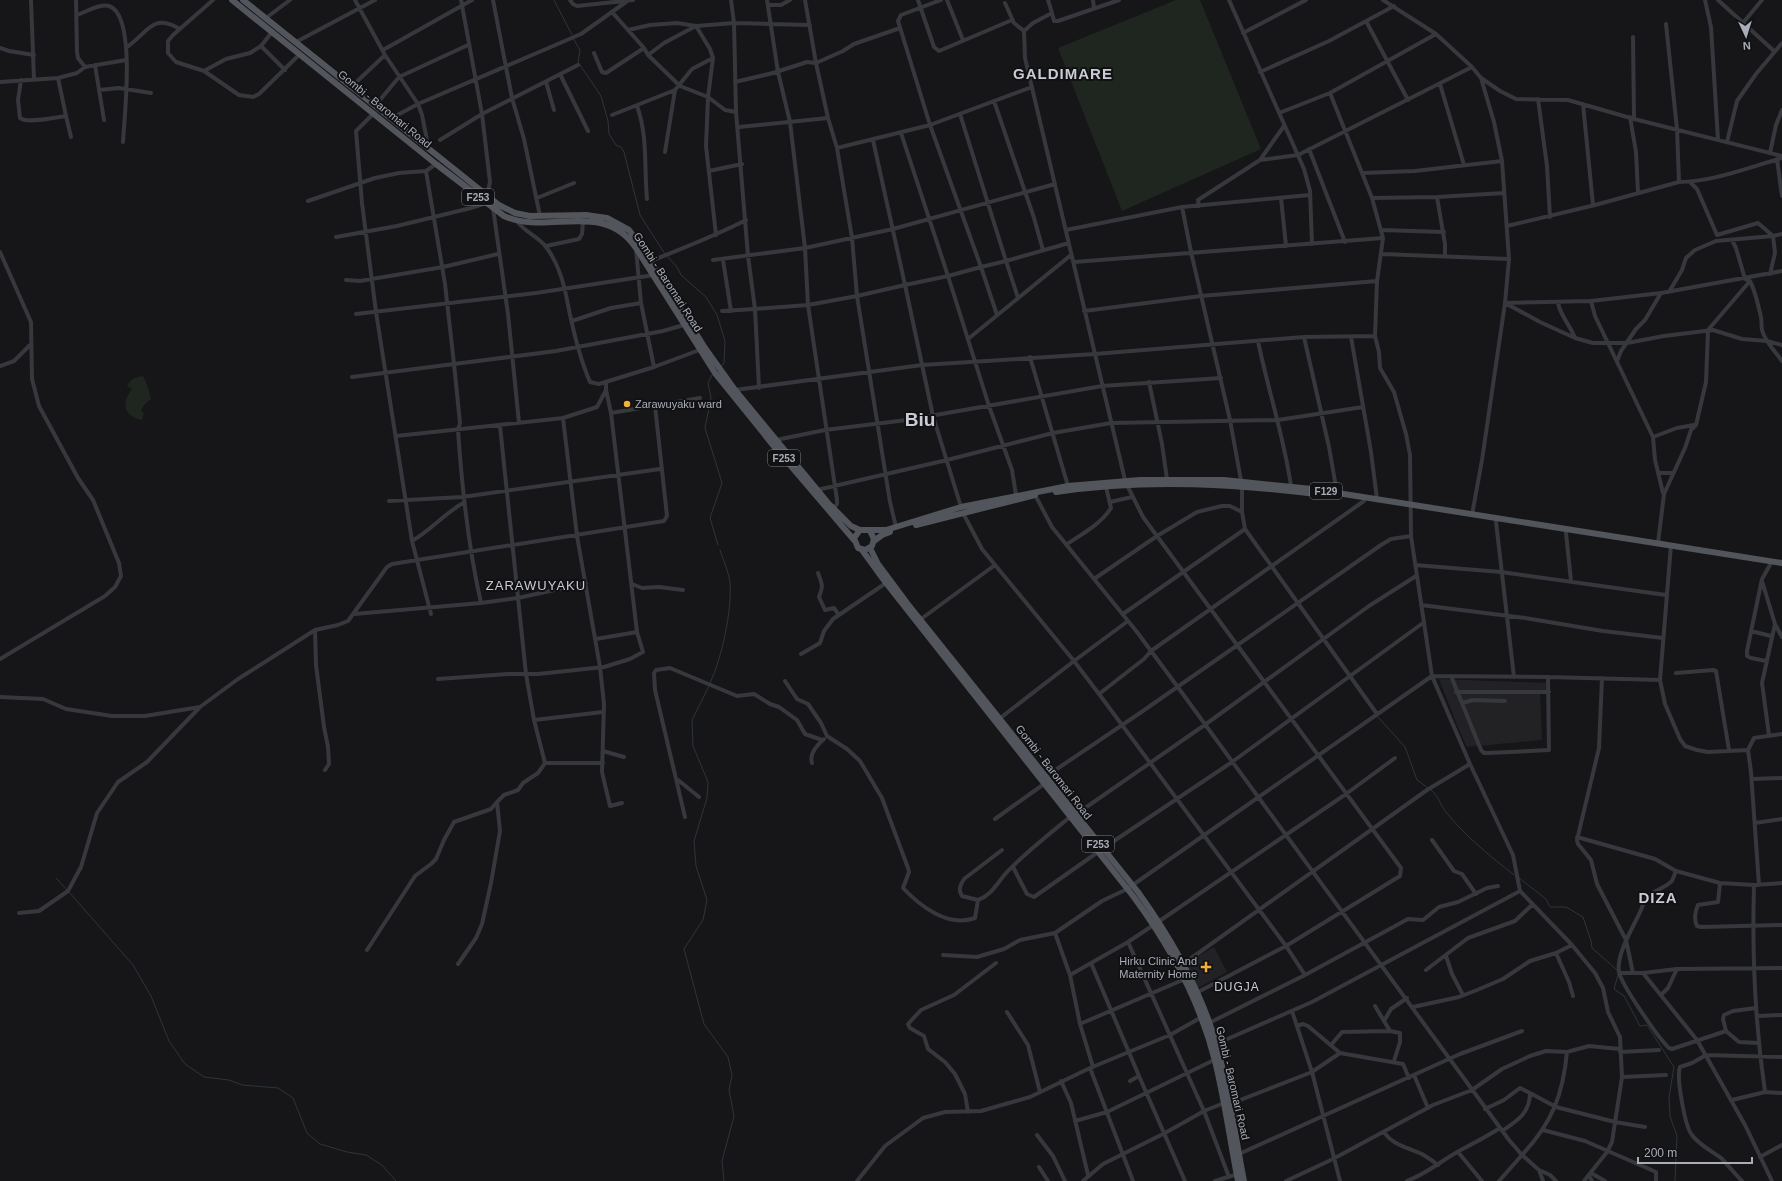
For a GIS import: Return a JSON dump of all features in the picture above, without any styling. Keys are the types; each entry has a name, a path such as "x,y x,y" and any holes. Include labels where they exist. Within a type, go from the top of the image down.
{"main road":[{"name":"Gombi - Baromari Road","path":"232,0 374,110 504,216 516,220 583,221 602,223 618,229 630,239 684,325 713,365 833,509 851,526 860,530"},
{"name":"Gombi - Baromari Road","path":"243,0 351,87 374,110 390,119 436,164 486,200 515,213 540,216 586,215 607,218 616,221 629,230 651,261 702,349"},
{"path":"256,18 264,16"},
{"name":"Gombi - Baromari Road","path":"718,371 773,445 854,540"},
{"name":"F129","path":"874,541 882,535 890,532 962,510 1034,493 1068,486 1167,479 1291,486 1566,533 1782,563"},
{"name":"F129","path":"870,531 896,527 1016,495 1106,487 1126,483 1242,483 1658,543 1671,547 1782,566"},
{"name":"F253","path":"860,530 866,529 870,531"},
{"path":"854,540 855,534 860,530"},
{"path":"862,550 870,548 874,541 874,536 870,531"},
{"name":"F253","path":"854,540 856,546 862,550"},
{"name":"Gombi - Baromari Road","path":"870,548 878,564 1044,784 1073,816"},
{"name":"Gombi - Baromari Road","path":"862,550 886,583 988,709 999,718 1045,777 1100,851 1130,887 1183,964 1198,992 1216,1044 1240,1173 1244,1181"},
{"name":"Gombi - Baromari Road","path":"1156,923 1185,980 1214,1060 1227,1104 1239,1154 1240,1173 1238,1181"}],"street":[{"path":"31,0 34,80"},
{"path":"76,0 77,52 78,58 85,67"},
{"path":"214,0 168,41 167,49 170,58 176,62 204,71 239,95 253,97 260,94 300,54"},
{"path":"264,16 290,0"},
{"path":"355,0 385,55 418,104 422,114 426,140 426,143 420,147"},
{"path":"296,42 375,0"},
{"path":"336,237 367,232 476,207 486,200 490,182 482,114 468,45 461,0"},
{"path":"383,50 472,0"},
{"path":"493,0 512,98 537,198 540,216"},
{"path":"570,0 577,6 633,0"},
{"path":"731,0 734,23 734,82 736,112 742,164 759,388"},
{"path":"790,0 781,5 767,2 778,72 790,122 805,248 808,305 825,430 837,504 833,509"},
{"path":"805,0 816,63 828,118 837,148 852,238 857,296 896,527"},
{"path":"918,0 936,49 939,51 1012,20"},
{"path":"941,0 901,15 898,21 930,125 997,315"},
{"path":"947,0 962,40"},
{"path":"1048,0 1054,21 1058,21 1119,0"},
{"path":"1093,0 1094,8"},
{"path":"1229,0 1298,155 1309,185 1312,244"},
{"path":"1243,33 1306,0"},
{"path":"1383,0 1436,34 1472,67 1481,78 1500,91 1516,99 1568,100 1770,153 1780,157"},
{"path":"1705,0 1711,27 1718,140"},
{"path":"1718,0 1742,24 1774,51"},
{"path":"1742,24 1762,0"},
{"path":"390,119 418,104 576,36 626,1"},
{"path":"1005,3 1014,23 1024,31 1025,58 1111,423 1126,483 1132,497 1143,517 1182,572 1291,718 1401,868 1402,872 1400,876 1286,946 1198,992"},
{"path":"77,15 102,6 109,6 114,9 123,26 127,47 126,89 122,142"},
{"path":"1260,72 1328,41 1394,6"},
{"path":"612,12 644,48 648,55 680,86 708,97 725,110 736,112"},
{"path":"1024,31 1033,23 1052,13"},
{"path":"127,47 140,38 152,24 164,21 180,29"},
{"path":"1366,21 1386,62 1408,100"},
{"path":"628,30 650,25 677,23 696,26 734,23 810,25"},
{"path":"1666,24 1677,129 1679,182"},
{"path":"648,55 696,26"},
{"path":"696,26 710,49 713,58 708,97 706,146 716,236"},
{"path":"734,82 778,72 807,62 816,63 843,51 854,44 900,28"},
{"path":"204,71 226,59 250,53 261,46 272,32"},
{"path":"1279,113 1330,93 1436,34"},
{"path":"1633,37 1632,118 1636,152 1638,193"},
{"path":"1728,142 1738,101 1774,51 1782,43"},
{"path":"431,614 412,541 387,373 376,312 360,182 356,131 399,77 468,45"},
{"path":"261,46 285,70"},
{"path":"0,48 9,52 34,55"},
{"path":"594,53 602,72 606,73 644,48"},
{"path":"351,87 385,55"},
{"path":"612,115 675,90 680,86 692,69 713,58"},
{"path":"0,82 70,76 85,67 126,60"},
{"path":"95,65 104,120"},
{"path":"440,140 482,114 578,65"},
{"path":"1260,160 1298,155 1472,67"},
{"path":"560,74 588,131"},
{"path":"58,78 71,136"},
{"path":"1472,515 1482,460 1505,303 1509,258 1502,161 1494,122 1481,78"},
{"path":"21,80 18,100 21,120 66,116"},
{"path":"546,82 554,110"},
{"path":"1440,84 1464,165"},
{"path":"837,148 930,125 1032,87"},
{"path":"99,90 110,88 150,93"},
{"path":"666,152 675,90"},
{"path":"1330,93 1363,172 1383,238 1382,254 1377,281 1375,336 1379,352 1380,368 1394,392 1406,434 1410,455 1411,536 1432,676 1470,764 1513,855 1520,891 1572,945 1595,973 1603,988 1608,1012 1620,1037 1622,1077 1612,1142 1607,1152 1584,1181"},
{"path":"1538,99 1547,166 1550,216"},
{"path":"994,101 1043,250"},
{"path":"1583,104 1593,205"},
{"path":"637,106 644,133 647,199"},
{"path":"1770,153 1776,125 1782,110"},
{"path":"960,114 1018,298"},
{"path":"738,127 828,118"},
{"path":"1199,206 1198,200 1260,160 1284,126"},
{"path":"901,133 976,362 988,406 1004,445 1012,470 1016,495"},
{"path":"873,140 894,229 933,416 962,510 972,532 995,565 1074,661 1178,799 1286,946 1305,975"},
{"path":"1309,149 1345,242"},
{"path":"1507,226 1679,182 1690,182 1780,157"},
{"path":"1780,157 1782,196"},
{"path":"1363,172 1415,171 1502,161"},
{"path":"308,201 360,182 393,174 426,171 436,164"},
{"path":"709,171 742,164"},
{"path":"426,171 448,304 460,423 458,430 462,497 469,551 481,603"},
{"path":"1690,182 1697,189 1717,236 1716,241"},
{"path":"537,198 574,183"},
{"path":"713,260 723,260 805,248 894,229 1055,184"},
{"path":"1372,198 1437,197 1504,193"},
{"path":"1066,230 1182,207 1309,195"},
{"path":"1437,197 1444,232 1445,255"},
{"path":"1281,198 1286,246"},
{"path":"1182,207 1230,420 1242,483 1242,512 1245,529 1377,714"},
{"path":"493,208 498,254 505,296 519,423"},
{"path":"516,220 524,230 546,246 557,266 565,288 578,347 590,382 599,384 654,368 702,349"},
{"path":"651,261 694,243 716,236 746,220"},
{"path":"546,246 579,239 582,234 583,221"},
{"path":"1717,236 1758,223 1773,236 1775,253 1770,274"},
{"path":"1381,230 1444,232"},
{"path":"1669,292 1690,254 1716,241 1782,234"},
{"path":"1074,262 1383,238"},
{"path":"1732,240 1736,248 1745,279 1750,282 1758,299 1758,307 1762,319 1762,329 1767,341 1782,361"},
{"path":"722,311 808,305 857,296 948,276 1069,243"},
{"path":"636,248 641,303 654,368"},
{"path":"0,252 31,322 30,345 32,379 39,406 78,478 93,500 119,563 120,576 115,587 105,596 0,660"},
{"path":"346,280 360,281 443,268 498,254"},
{"path":"1382,254 1427,257 1445,255 1509,258"},
{"path":"968,339 1071,255"},
{"path":"723,260 731,311"},
{"path":"1505,303 1558,303 1591,301 1661,293 1745,279 1782,271"},
{"path":"356,314 448,304 639,279 654,275"},
{"path":"1084,311 1201,296 1377,281"},
{"path":"1658,543 1664,494 1685,448 1691,430 1696,425 1706,382 1708,330 1750,282"},
{"path":"1617,361 1621,351 1636,329 1646,320 1661,293"},
{"path":"1591,301 1594,316 1609,344 1653,437 1655,460 1664,494"},
{"path":"572,321 611,308 641,303"},
{"path":"1505,303 1540,322 1575,338 1593,343 1627,343 1708,330 1742,339 1767,341 1782,345"},
{"path":"1558,303 1562,318 1571,327 1575,338"},
{"path":"352,377 578,347 647,334 684,325"},
{"path":"735,390 922,365 1095,354 1304,336 1375,336"},
{"path":"1304,336 1320,415 1329,447 1336,493"},
{"path":"1350,336 1371,452 1377,500"},
{"path":"1258,341 1266,380 1287,456 1291,486"},
{"path":"0,366 14,361 30,345"},
{"path":"1030,357 1068,486"},
{"path":"776,440 825,430 933,416 1102,386 1221,378"},
{"path":"438,679 547,674 610,666 640,655 643,650 637,632 612,413 606,390 606,382"},
{"path":"1149,382 1162,444 1167,479"},
{"path":"396,436 500,426 563,418 597,407 606,390"},
{"path":"612,413 700,398"},
{"path":"19,913 39,911 68,891 82,867 97,813 118,782 147,762 200,707 238,678 315,630 338,625 348,620 354,614 387,567 392,564 416,559 577,536 664,521 666,519 655,406"},
{"path":"817,490 947,460 1053,433 1111,423 1278,420 1320,415 1363,407"},
{"path":"563,418 577,536 600,667 603,712 604,784 610,806 622,804"},
{"path":"1653,437 1677,428 1696,425"},
{"path":"367,950 414,876 432,864 436,859 454,822 491,809 504,795 518,790 523,783 538,773 545,763 534,720 526,674 514,545 500,426"},
{"path":"389,501 407,502 462,497 660,469"},
{"path":"1658,473 1673,473"},
{"path":"1067,544 1097,523 1108,513 1111,508 1106,487"},
{"path":"1034,493 1052,527 1123,614 1206,724 1258,798 1413,1007 1501,1130 1522,1155 1539,1170 1550,1175 1556,1181"},
{"path":"1110,502 1132,497"},
{"path":"1099,694 1144,659 1151,651 1364,501"},
{"path":"412,541 431,529 454,508 463,503"},
{"path":"1094,579 1157,536 1197,512 1214,506 1230,506 1242,512"},
{"path":"1496,522 1514,677"},
{"path":"1123,614 1245,529"},
{"path":"1566,533 1571,581"},
{"path":"1045,777 1122,726 1177,686 1381,545 1391,539 1411,536"},
{"path":"1671,547 1660,680 1665,704 1680,739 1685,746 1708,752 1748,750"},
{"path":"921,619 995,565"},
{"path":"1415,565 1502,572 1666,595"},
{"path":"1766,661 1748,656 1751,631 1762,579 1770,565"},
{"path":"818,573 823,586 823,590 819,597 823,608 825,610 834,608 839,615"},
{"path":"1002,850 964,879 960,889 962,896 966,899 978,900 989,894 1034,846 1073,816 1206,724 1263,681 1369,606 1416,576"},
{"path":"1762,579 1775,624 1782,636"},
{"path":"354,614 481,603 518,598 586,583"},
{"path":"801,654 820,643 828,625 839,615 886,583"},
{"path":"632,584 642,588 659,587 683,590"},
{"path":"1421,606 1507,616 1603,631 1663,638"},
{"path":"999,718 1128,621"},
{"path":"1013,867 1028,894 1034,896 1232,762 1423,623"},
{"path":"1769,736 1762,683 1771,636 1775,624"},
{"path":"315,630 316,665 324,728 328,747 329,764 325,770"},
{"path":"1751,631 1771,636"},
{"path":"596,639 637,632"},
{"path":"685,817 655,690 654,673 656,670 670,668 737,696 754,694 770,704 779,707 797,720 805,734 822,740"},
{"path":"1676,673 1716,671 1729,750"},
{"path":"943,955 977,957 1004,949 1020,940 1056,933 1102,902 1130,887 1258,798 1317,754 1432,676 1660,680"},
{"path":"1451,676 1456,692 1481,750 1484,753 1547,752 1550,748 1548,677"},
{"path":"1602,678 1598,748 1577,837 1578,844 1592,860 1597,884 1626,940 1633,973"},
{"path":"785,681 797,699 808,704 821,723 827,736 847,749 860,761 882,798 909,872 903,888 936,915 943,918 966,920 975,918 978,900"},
{"path":"1456,692 1549,692"},
{"path":"0,697 43,699 66,709 90,714 112,716 145,716 200,707"},
{"path":"1462,703 1473,700 1505,701"},
{"path":"534,720 603,712"},
{"path":"1765,1092 1758,1043 1756,1008 1753,926 1757,885 1755,823 1752,779 1748,750 1754,738 1782,734"},
{"path":"812,763 811,756 814,750 827,736"},
{"path":"603,751 624,757"},
{"path":"1070,975 1128,942 1232,873 1395,758"},
{"path":"545,763 603,763"},
{"path":"1183,964 1312,870 1372,830 1427,790 1470,764"},
{"path":"1752,779 1782,778"},
{"path":"677,780 699,797"},
{"path":"995,819 1044,784"},
{"path":"458,964 476,938 483,919 492,882 500,831 497,802"},
{"path":"1755,823 1782,819"},
{"path":"1577,837 1655,859 1676,871 1720,883 1757,885 1782,883"},
{"path":"1432,840 1454,871 1462,874 1476,894"},
{"path":"1676,871 1672,881 1647,896 1644,900 1641,911 1626,940 1620,959 1619,973 1638,1007 1669,1048 1672,1049 1726,1031"},
{"path":"1720,883 1720,898 1718,902 1698,905 1696,909 1695,922 1697,926 1782,925"},
{"path":"1209,1023 1305,975 1408,919 1423,920 1439,907 1458,902 1487,888 1498,886"},
{"path":"1216,1044 1292,1011 1382,965 1520,891"},
{"path":"1426,970 1468,938 1515,921 1533,904"},
{"path":"1056,933 1070,975 1080,1024 1092,1067 1133,1181"},
{"path":"1128,942 1204,1111 1229,1177"},
{"path":"1413,1007 1463,995 1503,979 1530,961 1556,953 1572,945"},
{"path":"1556,953 1573,996"},
{"path":"1446,956 1452,974 1463,995"},
{"path":"968,1112 965,1094 956,1074 945,1062 928,1049 926,1039 910,1028 908,1024 921,1010 954,995 996,963"},
{"path":"1091,963 1128,1053 1147,1092 1185,1181"},
{"path":"1619,973 1643,973 1677,969 1782,968"},
{"path":"1661,995 1668,988 1677,969"},
{"path":"1643,973 1697,1040 1732,1100 1772,1181"},
{"path":"1080,1024 1185,980"},
{"path":"1384,1021 1392,1009 1406,998"},
{"path":"1375,1006 1390,1032"},
{"path":"1756,1008 1733,1012 1722,1017 1726,1031 1739,1042 1758,1043"},
{"path":"1292,1011 1312,1072 1333,1160 1340,1181"},
{"path":"1006,1012 1028,1045 1040,1092"},
{"path":"1757,1016 1782,1014"},
{"path":"857,1181 885,1146 923,1118 945,1112 968,1112 999,1107 1040,1092 1092,1067 1170,1034 1200,1018"},
{"path":"1297,1026 1306,1024 1340,1053 1403,1064 1408,1078"},
{"path":"1239,1154 1486,1043 1522,1031"},
{"path":"1331,1045 1342,1032 1400,1033 1400,1042 1394,1062"},
{"path":"1286,1181 1333,1160 1428,1108 1472,1090 1502,1070 1530,1056 1546,1051 1567,1052 1589,1046 1620,1051 1659,1050"},
{"path":"1499,1181 1543,1130 1556,1107 1566,1066 1567,1052"},
{"path":"1083,1181 1088,1175 1103,1164 1165,1133 1204,1111 1227,1104 1312,1072 1340,1053"},
{"path":"1742,1181 1721,1159 1696,1140 1690,1132 1679,1085 1678,1070 1680,1067 1692,1063 1706,1055 1760,1058 1782,1057"},
{"path":"1075,1121 1107,1112 1214,1060"},
{"path":"1414,1075 1428,1108"},
{"path":"1622,1077 1666,1075"},
{"path":"1130,1080 1139,1076"},
{"path":"1061,1081 1069,1095 1088,1175"},
{"path":"1485,1108 1504,1100 1516,1089 1520,1088 1556,1107 1615,1122 1645,1127"},
{"path":"1732,1100 1765,1092 1782,1093"},
{"path":"1407,1181 1424,1174 1458,1152 1501,1130 1524,1114 1527,1108 1530,1093"},
{"path":"1543,1130 1585,1141 1607,1152 1623,1157 1656,1172 1656,1181"},
{"path":"1384,1132 1392,1140 1438,1165"},
{"path":"1037,1135 1053,1156 1065,1181"},
{"path":"1760,1157 1782,1145"},
{"path":"1458,1152 1481,1179 1474,1181"},
{"path":"1039,1167 1048,1181"},
{"path":"1539,1170 1543,1181"},
{"path":"1215,1181 1240,1173"},
{"path":"1590,1174 1592,1181"},
{"path":"1590,1174 1605,1181"}],"shaded area":[{"path":"1176,0 1200,0 1261,149 1122,211 1058,48"},
{"path":"143,376 151,399 141,410 144,413 142,420 131,415 125,404 128,394 132,389 127,386 128,384 131,380"},
{"path":"1439,679 1548,683 1548,693 1540,692 1542,740 1467,747"},
{"name":"Hirku Clinic And Maternity Home","path":"1214,947 1227,972 1198,988 1186,963"}],"waterway":[{"path":"554,0 572,35"},
{"path":"573,38 580,50 578,62 601,96 608,121 609,134 616,145 621,147 624,152 640,215 665,254"},
{"path":"667,256 677,267 681,275 706,297 717,315 725,341 724,363 721,367"},
{"path":"712,375 708,383 711,398 705,428 722,483 710,518 718,545"},
{"path":"710,683 725,634 728,620 730,594 730,583 720,550"},
{"path":"709,686 692,720 693,746 708,782 707,798 694,841 696,866 707,900 703,920 684,949 704,1024 728,1057 732,1075 729,1090 734,1116 722,1161 724,1181"},
{"path":"1377,716 1405,747 1417,780 1428,788"},
{"path":"1431,790 1436,795 1446,812 1461,829 1514,875"},
{"path":"56,878 67,890"},
{"path":"1519,878 1546,899 1550,907 1566,907 1583,917 1592,948 1617,970"},
{"path":"69,892 133,965 151,996 169,1041 185,1064 204,1077 229,1080 242,1085 278,1088 293,1098 307,1133 320,1144 347,1152 366,1155 382,1165 396,1181"},
{"path":"1618,975 1614,989 1624,996 1640,1026 1647,1025 1674,1067 1669,1097 1670,1116 1677,1136 1675,1181"}],"place":[{"name":"Zarawuyaku ward","path":"627,404"},
{"name":"Hirku Clinic And Maternity Home","path":"1206,967"}],"district":[{"name":"GALDIMARE","path":"1063,74"},
{"name":"Biu","path":"920,419"},
{"name":"ZARAWUYAKU","path":"536,585"},
{"name":"DIZA","path":"1658,898"},
{"name":"DUGJA","path":"1237,987"}]}
